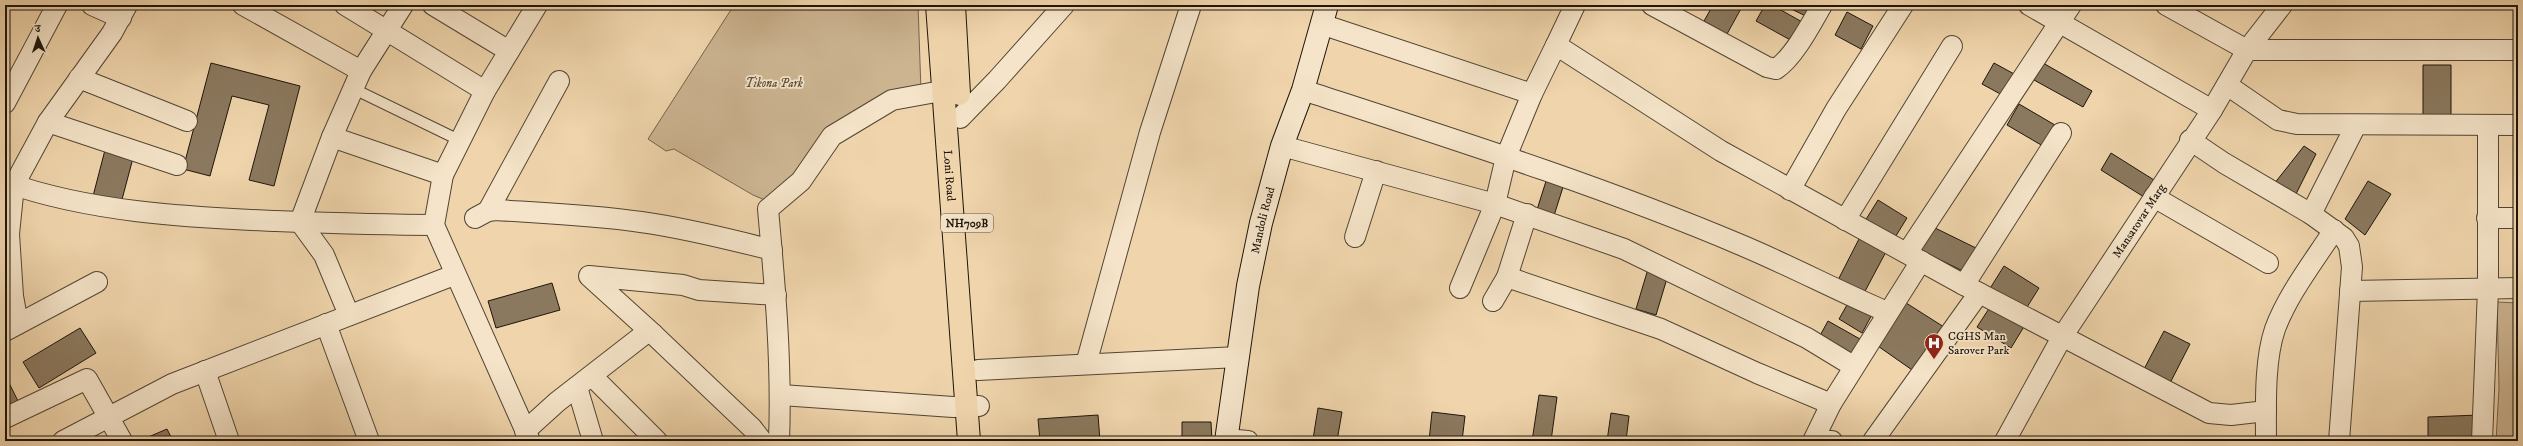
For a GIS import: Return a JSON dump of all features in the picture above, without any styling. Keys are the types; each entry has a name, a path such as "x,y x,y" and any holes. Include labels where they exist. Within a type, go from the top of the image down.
{"highway":[{"name":"Loni Road","path":"937,5 951,89 973,406 980,441"},
{"name":"Loni Road","path":"954,5 951,89 960,118 978,370 969,441"}],"street":[{"path":"5,102 57,5"},
{"path":"11,327 13,296 9,234 10,183 48,122 124,12 92,5"},
{"path":"243,5 358,80"},
{"path":"345,5 389,30 485,91"},
{"path":"300,222 332,137 358,80 403,5"},
{"path":"433,5 509,51"},
{"path":"960,118 997,80 1064,5"},
{"path":"1086,364 1150,132 1191,5"},
{"path":"1652,5 1767,67 1776,69 1783,64 1810,26 1822,5"},
{"path":"1790,190 1836,109 1903,5"},
{"path":"2029,5 2212,110"},
{"path":"1812,441 1830,404 1887,312 1914,257 1981,144 2071,5"},
{"path":"2166,5 2247,50 2518,50"},
{"name":"Mansarovar Marg","path":"2005,441 2062,337 2190,140 2212,110 2247,50 2282,5"},
{"path":"1460,288 1496,204 1506,157 1532,94 1556,45 1570,6"},
{"path":"531,7 509,51 485,91 459,140 443,176 434,226 454,276 527,436 585,382 641,335 646,333 652,334"},
{"path":"1324,14 1532,94"},
{"name":"Mandoli Road","path":"1226,440 1248,286 1261,223 1282,146 1303,90 1324,14"},
{"path":"1556,45 1722,152 1972,289 2209,413 2231,415 2266,411"},
{"path":"1845,220 1952,46"},
{"path":"79,78 187,121"},
{"path":"559,81 482,215 557,213 642,222 723,238 772,250"},
{"path":"2227,85 2278,120 2297,124 2518,124"},
{"path":"779,441 781,395 776,295 768,209 802,181 832,136 892,100 951,89"},
{"path":"1303,90 1506,157 1742,246 1887,312"},
{"path":"48,122 177,165"},
{"path":"2311,214 2356,125"},
{"path":"2482,441 2488,289 2488,125"},
{"path":"1873,441 1972,289 2061,133"},
{"path":"332,137 443,176"},
{"path":"2190,140 2224,163 2311,214 2344,238 2348,246 2352,267 2339,441"},
{"path":"1282,146 1496,204 1624,248 1682,275 1807,338 1853,366"},
{"path":"1355,237 1376,171"},
{"path":"10,183 104,206 197,218 434,226"},
{"path":"2154,197 2268,263"},
{"path":"1493,301 1507,277 1527,214"},
{"path":"2487,218 2518,218"},
{"path":"300,222 324,255 349,315"},
{"path":"2266,441 2266,411 2270,352 2275,330 2283,311 2334,230"},
{"path":"63,441 107,417 205,370 454,276"},
{"path":"762,441 735,412 589,276 683,284 699,290 776,295"},
{"path":"1507,277 1661,329 1712,350 1757,373 1830,404"},
{"path":"11,327 97,282"},
{"path":"2350,291 2518,288"},
{"path":"326,324 369,441"},
{"path":"978,370 1238,357"},
{"path":"205,370 229,441"},
{"path":"5,418 86,379 122,441"},
{"path":"585,382 593,441"},
{"path":"585,382 657,441"},
{"path":"781,395 973,406"},
{"path":"1226,440 1248,441"},
{"path":"1817,441 1832,441"}],"lane":[{"path":"358,80 459,140"}],"green space":[{"name":"Tikona Park","path":"734,5 918,5 921,91 821,148 767,201 753,195 674,149 666,151 648,139"},
{"path":"2497,302 2518,303 2518,441 2496,441 2499,388"}],"building":[{"path":"1713,5 1743,5 1727,34 1704,21"},
{"path":"1765,5 1772,5 1804,23 1794,42 1756,21"},
{"path":"1783,5 1819,5 1812,19"},
{"path":"1847,12 1873,26 1861,49 1835,35"},
{"path":"211,63 300,86 274,186 249,180 269,105 232,96 210,176 183,169"},
{"path":"1994,63 2016,75 2004,96 1982,84"},
{"path":"2043,63 2092,91 2083,107 2034,80"},
{"path":"2423,65 2451,65 2451,123 2423,123"},
{"path":"2019,104 2060,128 2048,149 2007,125"},
{"path":"2304,146 2316,154 2295,196 2274,184"},
{"path":"105,150 133,158 120,207 92,200"},
{"path":"2111,153 2154,180 2144,197 2101,170"},
{"path":"1547,178 1564,184 1552,222 1535,216"},
{"path":"2368,181 2391,194 2365,235 2345,219"},
{"path":"1878,200 1907,218 1894,239 1865,221"},
{"path":"1929,225 1980,250 1969,274 1918,249"},
{"path":"1861,235 1888,248 1863,295 1837,282"},
{"path":"2004,266 2039,288 2024,312 1989,290"},
{"path":"1648,269 1668,275 1656,315 1636,309"},
{"path":"552,283 560,310 496,328 488,301"},
{"path":"1851,298 1874,311 1862,333 1839,319"},
{"path":"1903,301 1944,327 1915,372 1875,344"},
{"path":"1992,304 2025,325 2011,348 1977,327"},
{"path":"1828,321 1860,339 1849,359 1817,341"},
{"path":"80,328 96,353 39,388 23,362"},
{"path":"2164,331 2190,344 2168,387 2142,373"},
{"path":"5,375 18,401 5,407"},
{"path":"1539,395 1557,397 1551,441 1532,441"},
{"path":"1318,408 1342,412 1337,441 1313,439"},
{"path":"1432,412 1465,416 1462,441 1429,441"},
{"path":"1611,413 1629,416 1626,441 1607,441"},
{"path":"1098,415 1100,441 1040,441 1038,419"},
{"path":"2479,415 2479,439 2428,440 2428,417"},
{"path":"1182,422 1211,422 1212,441 1182,441"},
{"path":"167,429 173,441 139,441"}],"place":[{"name":"CGHS Man Sarover Park","path":"1934,360"}]}
